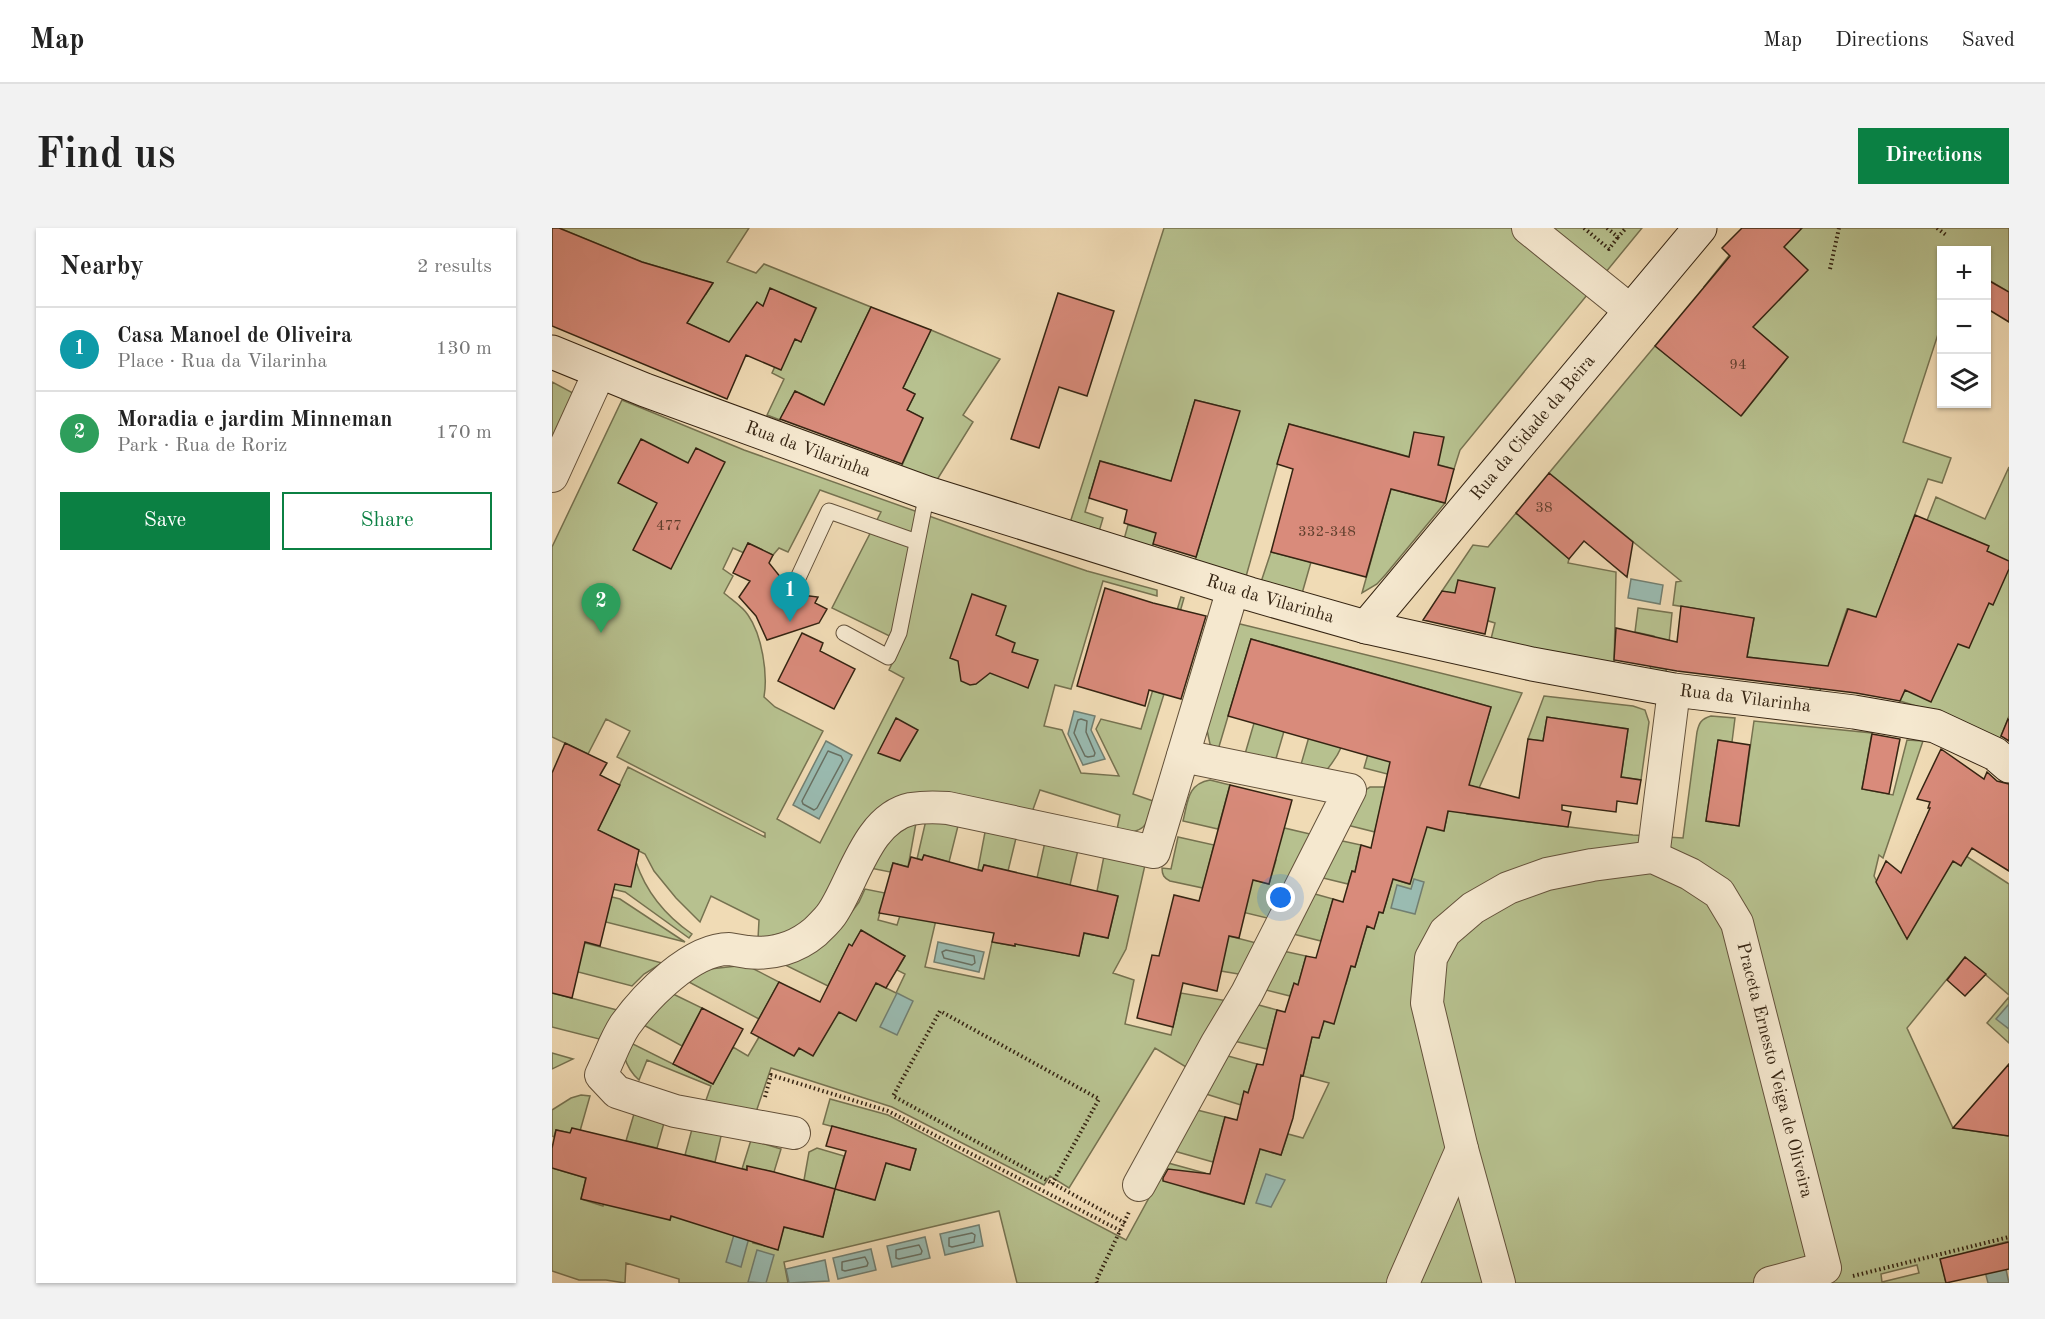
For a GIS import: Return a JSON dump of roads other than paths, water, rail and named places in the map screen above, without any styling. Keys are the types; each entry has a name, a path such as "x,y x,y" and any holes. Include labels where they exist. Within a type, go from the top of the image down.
{"street":[{"path":"1528,228 1630,311"},
{"name":"Rua da Cidade da Beira","path":"1366,627 1700,228"},
{"name":"Rua da Vilarinha","path":"552,352 599,373 927,493 1233,589 1366,627 1532,664 1674,690 1854,712 1935,726 1995,754 2009,766"},
{"path":"552,476 599,373"},
{"path":"794,1133 675,1111 617,1092 601,1075 624,1026 666,979 699,955 728,949 776,952 800,944 816,931 833,913 861,856 873,838 888,821 909,809 948,808 1154,852 1233,589"},
{"path":"1499,1283 1462,1149 1427,1003 1431,958 1445,932 1473,908 1508,888 1547,874 1653,857 1674,690"},
{"path":"1138,1185 1247,993 1350,790 1183,756"},
{"name":"Praceta Ernesto Veiga de Oliveira","path":"1653,857 1690,874 1719,893 1737,923 1825,1268 1770,1283"},
{"path":"1403,1283 1462,1149"}],"lane":[{"path":"844,633 888,657 899,633 927,493"},
{"path":"798,578 829,511 917,542"}],"water":[{"path":"1631,579 1663,585 1660,604 1628,598"},
{"path":"1074,711 1095,716 1091,730 1105,759 1083,765 1068,734"},
{"path":"826,741 852,755 819,819 793,805"},
{"path":"1414,879 1424,882 1415,914 1391,908 1397,885 1411,889"},
{"path":"938,942 984,952 979,972 934,962"},
{"path":"897,993 913,1001 897,1035 880,1027"},
{"path":"2009,1004 2009,1029 1996,1019"},
{"path":"1266,1174 1285,1180 1271,1207 1256,1203"},
{"path":"979,1225 983,1246 945,1255 940,1234"},
{"path":"735,1231 750,1234 741,1267 726,1262"},
{"path":"925,1237 930,1258 892,1267 887,1246"},
{"path":"2001,1247 2009,1283 1988,1283 1980,1252"},
{"path":"871,1249 876,1270 838,1279 833,1258"},
{"path":"757,1250 774,1255 766,1283 748,1282"},
{"path":"825,1260 829,1281 789,1283 786,1269"}],"place":[{"name":"Casa Manoel de Oliveira","path":"790,622"},
{"name":"Moradia e jardim Minneman","path":"601,633"}]}
